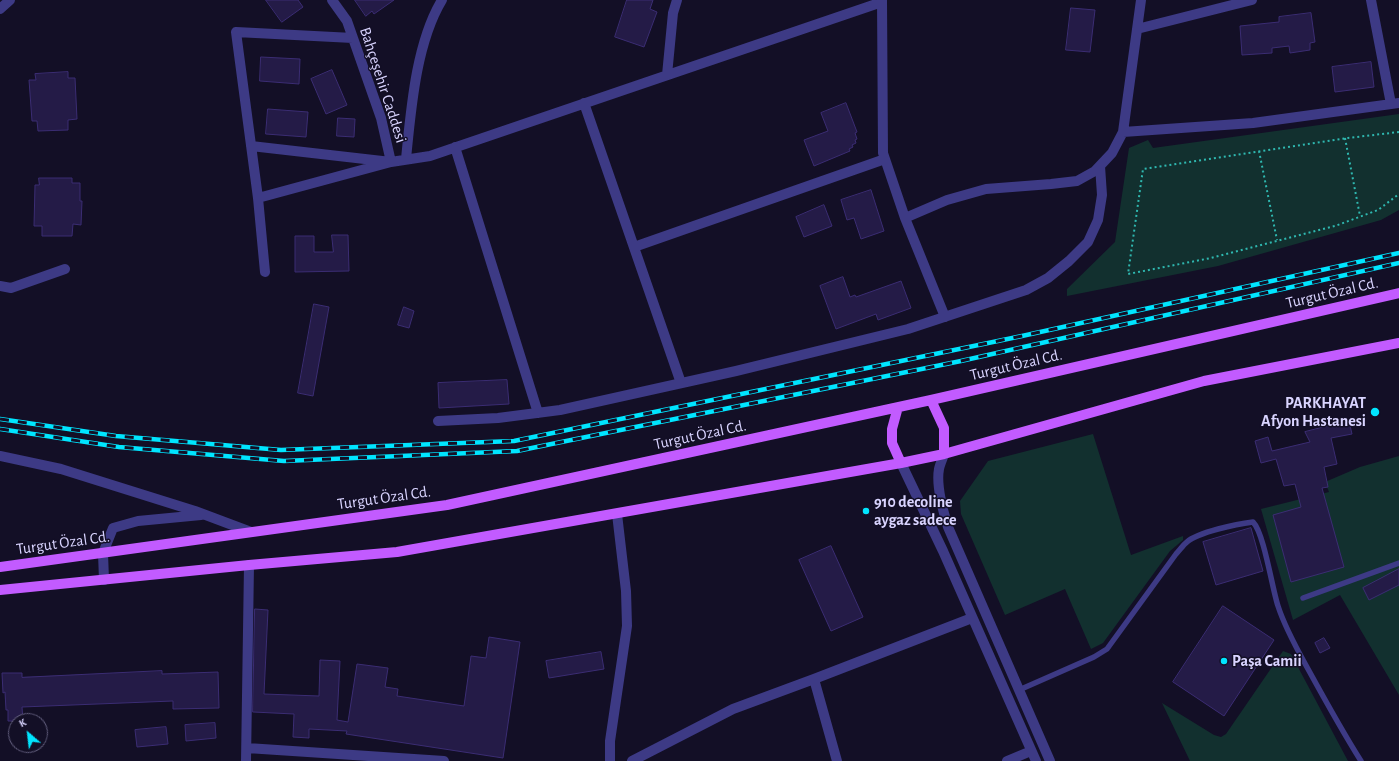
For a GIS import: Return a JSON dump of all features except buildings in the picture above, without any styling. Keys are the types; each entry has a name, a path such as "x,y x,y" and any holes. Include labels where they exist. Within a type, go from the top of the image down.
{"main road":[{"name":"Turgut Özal Cd.","path":"0,567 447,505 931,400 1399,292"},
{"path":"0,590 397,552 617,514 944,454 1204,381 1399,343"},
{"path":"931,400 944,428 944,454"},
{"path":"898,407 892,429 892,443 901,463"}],"street":[{"path":"0,9 10,0"},
{"name":"Bahçeşehir Caddesi","path":"251,146 391,162 381,118 347,21 332,0"},
{"path":"406,159 413,95 425,42 434,13 442,0"},
{"path":"666,75 673,12 677,0"},
{"path":"905,218 947,200 986,189 1077,181 1095,171 1112,153 1123,132 1141,0"},
{"path":"1137,29 1252,0"},
{"path":"1123,132 1253,123 1395,103 1371,0"},
{"path":"258,198 391,162 430,156 882,1 883,153 905,218 945,317"},
{"path":"265,272 258,198 236,32 353,38"},
{"path":"584,104 681,383"},
{"path":"455,147 538,413"},
{"path":"634,247 885,159"},
{"path":"438,421 498,418 560,410 736,371 908,329 1026,290 1048,278 1069,261 1088,242 1098,220 1102,195 1100,166"},
{"path":"0,286 11,288 65,269"},
{"path":"944,454 939,469 942,509 948,527 1050,761"},
{"path":"0,456 60,469 205,514 251,532"},
{"path":"901,463 943,551 1036,761"},
{"path":"104,580 103,553 113,528 138,521 205,514"},
{"path":"610,761 610,741 627,626 626,590 617,514"},
{"path":"246,761 249,565"},
{"path":"632,761 733,709 972,618"},
{"path":"814,679 837,761"},
{"path":"247,748 444,761"},
{"path":"1007,761 1031,751"}],"lane":[{"path":"1019,690 1094,657 1107,649 1172,560 1187,542 1199,535 1243,523 1253,522 1261,540 1278,606 1293,641 1330,711 1361,761"},
{"path":"1303,598 1399,563"}],"path":[{"path":"1399,132 1344,138 1143,169 1128,274 1211,258 1335,226 1378,210 1399,194"},
{"path":"1344,138 1360,216"},
{"path":"1260,151 1277,241"}],"green space":[{"path":"1399,114 1399,210 1381,220 1218,266 1067,296 1067,289 1115,242 1129,148 1148,140 1153,148"},
{"path":"1093,434 1131,555 1183,536 1183,540 1170,551 1103,643 1091,649 1065,589 1005,615 961,514 960,501 988,461"},
{"path":"1399,456 1399,695 1340,595 1293,620 1261,509 1329,492 1325,482 1360,467"},
{"path":"1283,651 1291,654 1348,761 1190,761 1162,703 1214,735 1221,737 1226,734"}],"railway":[{"path":"0,419 116,436 281,450 514,441 1022,336 1399,253"},
{"path":"0,429 119,447 284,461 517,451 961,361 1399,263"}],"place":[{"name":"PARKHAYAT Afyon Hastanesi","path":"1375,412"},
{"name":"910 decoline aygaz sadece","path":"866,511"},
{"name":"Paşa Camii","path":"1224,661"}]}
